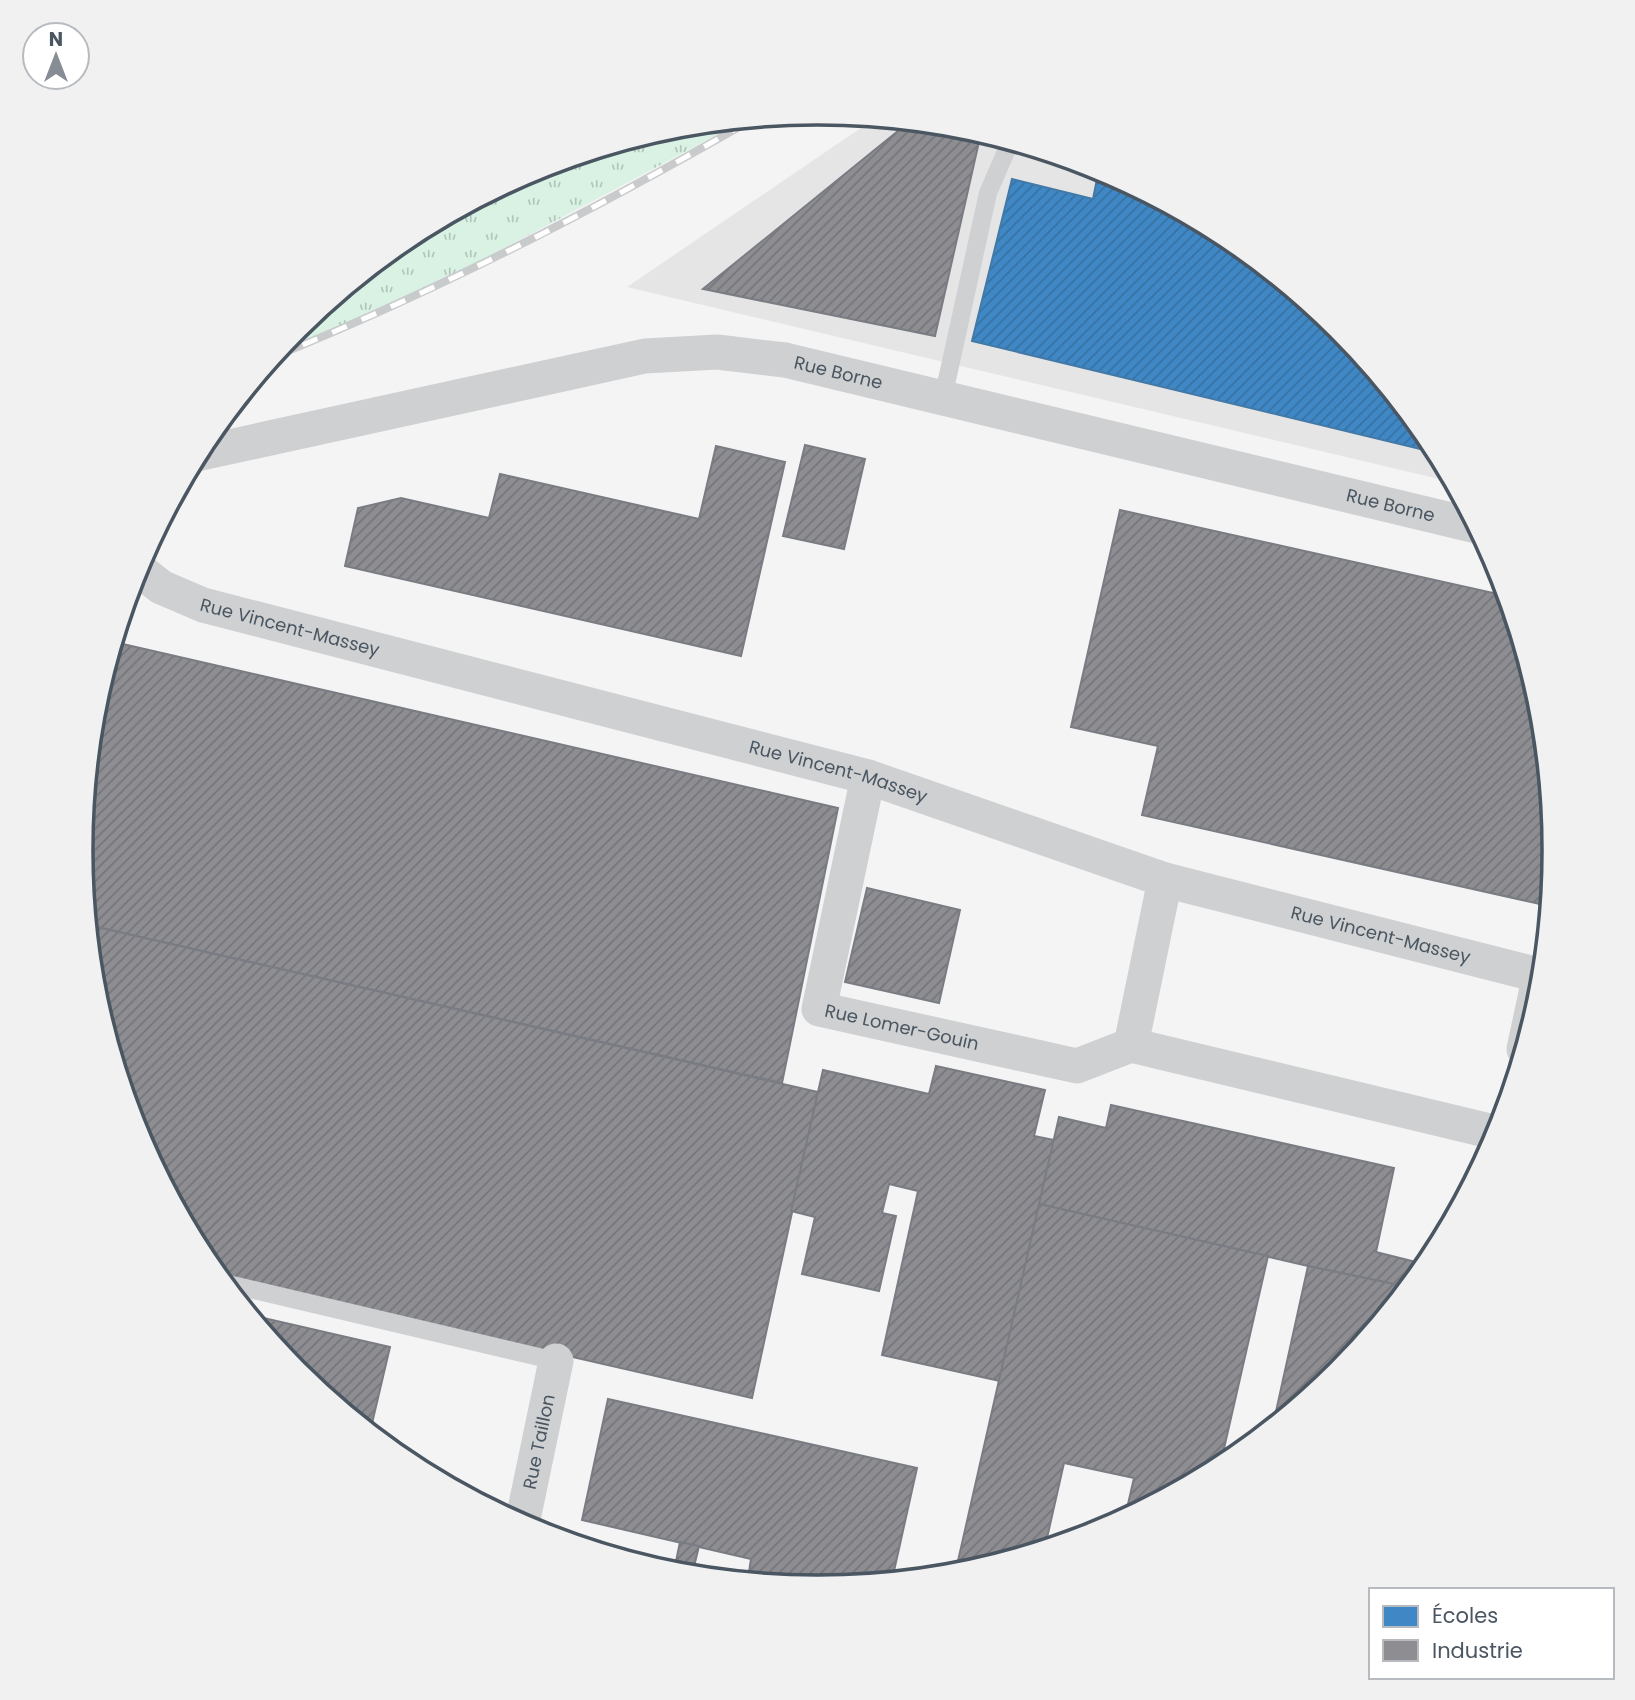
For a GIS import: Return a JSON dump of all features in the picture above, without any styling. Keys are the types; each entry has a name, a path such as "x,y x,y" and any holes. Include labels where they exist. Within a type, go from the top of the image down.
{"street":[{"name":"Rue Borne","path":"213,451 645,356 717,352 785,360 1465,523"},
{"name":"Rue Vincent-Massey","path":"147,576 161,587 203,605 868,778 1165,880 1531,973"},
{"name":"Rue Lomer-Gouin","path":"868,778 819,1009 1077,1066 1131,1045"},
{"path":"1165,880 1131,1045 1486,1130"},
{"name":"Rue Taillon","path":"524,1513 556,1361"}],"lane":[{"path":"943,398 988,193 1006,150"},
{"path":"240,1287 556,1361"}],"shaded area":[{"path":"862,127 959,139 1005,150 1095,180 1180,222 1220,247 1295,305 1362,372 1420,447 1440,479 627,287"}],"green space":[{"path":"725,131 427,289 297,346 376,275 455,222 497,200 540,180 630,150"}],"building: Écoles":[{"path":"1012,179 1093,199 1097,181 1180,222 1259,275 1295,305 1362,372 1421,449 972,341"}],"building: Industrie":[{"path":"899,130 979,144 935,336 703,289"},
{"path":"805,445 865,459 844,549 783,536"},
{"path":"716,446 785,462 741,656 345,566 358,508 401,498 489,518 500,474 699,519"},
{"path":"1120,510 1495,593 1518,662 1536,755 1541,803 1540,904 1142,815 1158,746 1071,727"},
{"path":"123,644 838,808 782,1083 97,927 94,897 94,803 107,709"},
{"path":"867,888 960,910 939,1003 845,982"},
{"path":"97,927 818,1092 752,1398 235,1280 190,1212 167,1171 148,1127 117,1038"},
{"path":"936,1066 1045,1090 1034,1136 1054,1140 1000,1381 882,1355 918,1191 889,1184 882,1213 896,1216 879,1291 802,1274 815,1217 791,1211 823,1070 929,1094"},
{"path":"1111,1105 1394,1168 1376,1252 1414,1261 1397,1285 1039,1204 1059,1117 1106,1128"},
{"path":"1039,1204 1268,1256 1224,1450 1180,1478 1128,1505 1134,1478 1064,1463 1047,1537 958,1561"},
{"path":"1308,1266 1397,1285 1330,1362 1276,1411"},
{"path":"265,1318 390,1347 372,1422 305,1362"},
{"path":"608,1399 917,1468 894,1571 818,1575 749,1571 751,1559 582,1520"},
{"path":"680,1542 699,1546 695,1564 676,1561"}],"railway":[{"path":"296,347 517,247 733,130"}]}
